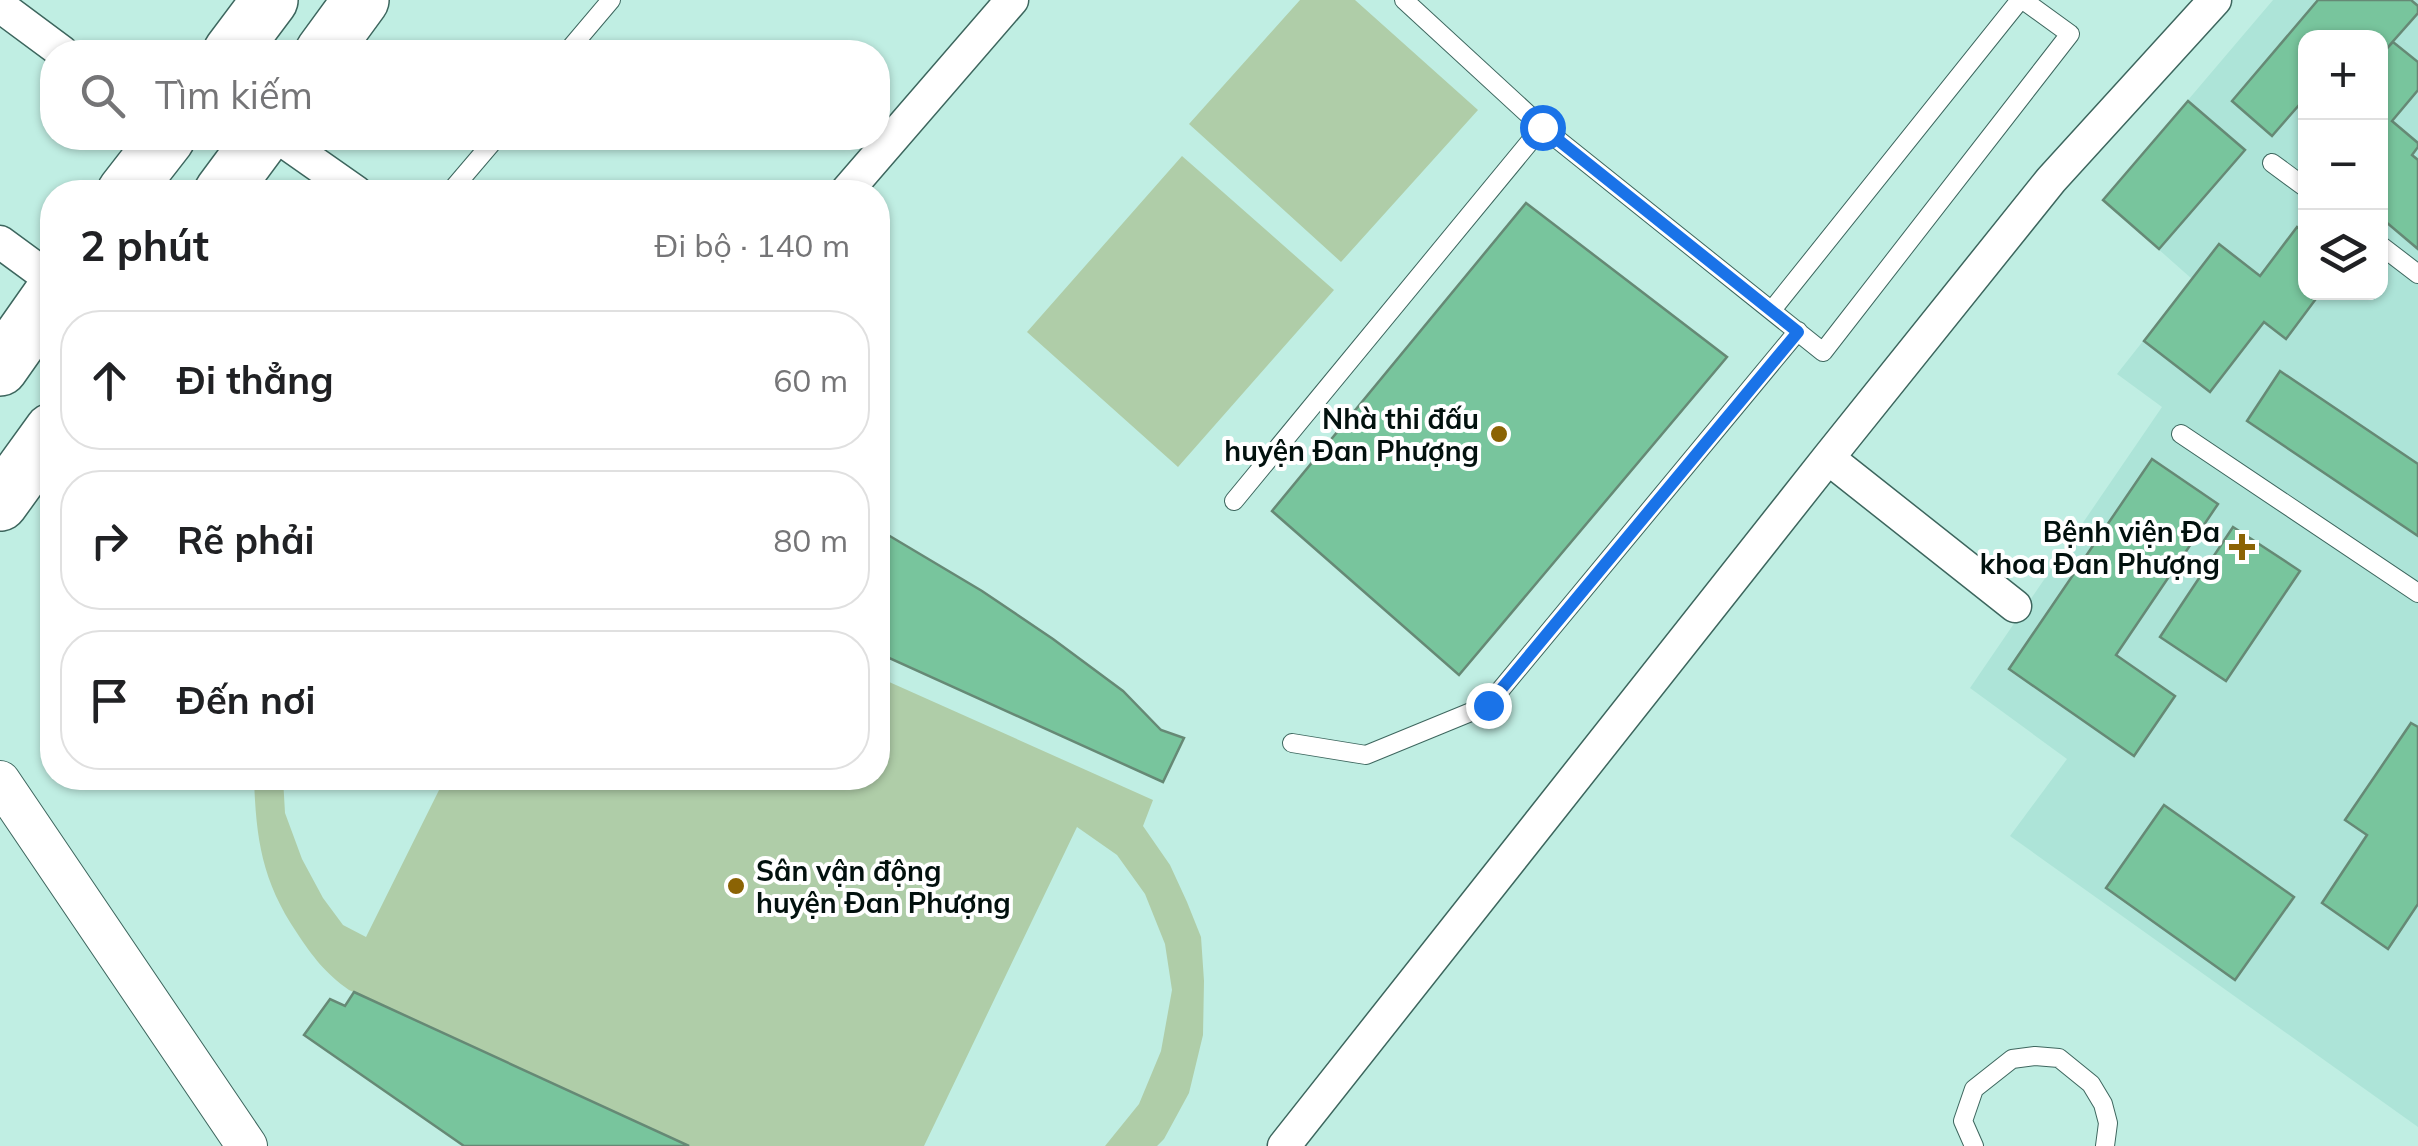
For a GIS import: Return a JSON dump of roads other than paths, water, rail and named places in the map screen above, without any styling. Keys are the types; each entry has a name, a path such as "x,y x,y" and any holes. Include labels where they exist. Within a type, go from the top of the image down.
{"highway":[{"path":"240,40 270,0"},
{"path":"332,40 362,0"},
{"path":"134,180 158,150"},
{"path":"231,180 253,150"},
{"path":"0,368 40,311"},
{"path":"0,503 40,447"}],"street":[{"path":"890,141 1012,0"},
{"path":"1284,1146 2051,180 2214,0"},
{"path":"0,6 46,40"},
{"path":"295,150 339,180"},
{"path":"856,180 882,150"},
{"path":"0,242 40,271"},
{"path":"1828,458 2015,606"},
{"path":"0,781 247,1146"}],"lane":[{"path":"577,40 611,0"},
{"path":"1404,0 1542,127 1824,352 2070,34 2022,0 1772,310"},
{"path":"1234,501 1542,127"},
{"path":"460,180 486,150"},
{"path":"2272,163 2298,182"},
{"path":"2388,251 2418,274"},
{"path":"1292,743 1366,754 1488,705 1798,332"},
{"path":"2180,434 2418,593"},
{"path":"1974,1146 1964,1121 1974,1089 2012,1059 2035,1056 2058,1058 2091,1084 2108,1122 2105,1146"}],"place":[{"name":"Nhà thi đấu huyện Đan Phượng","path":"1499,434"},
{"name":"Bệnh viện Đa khoa Đan Phượng","path":"2242,547"},
{"name":"Sân vận động huyện Đan Phượng","path":"736,886"}]}
